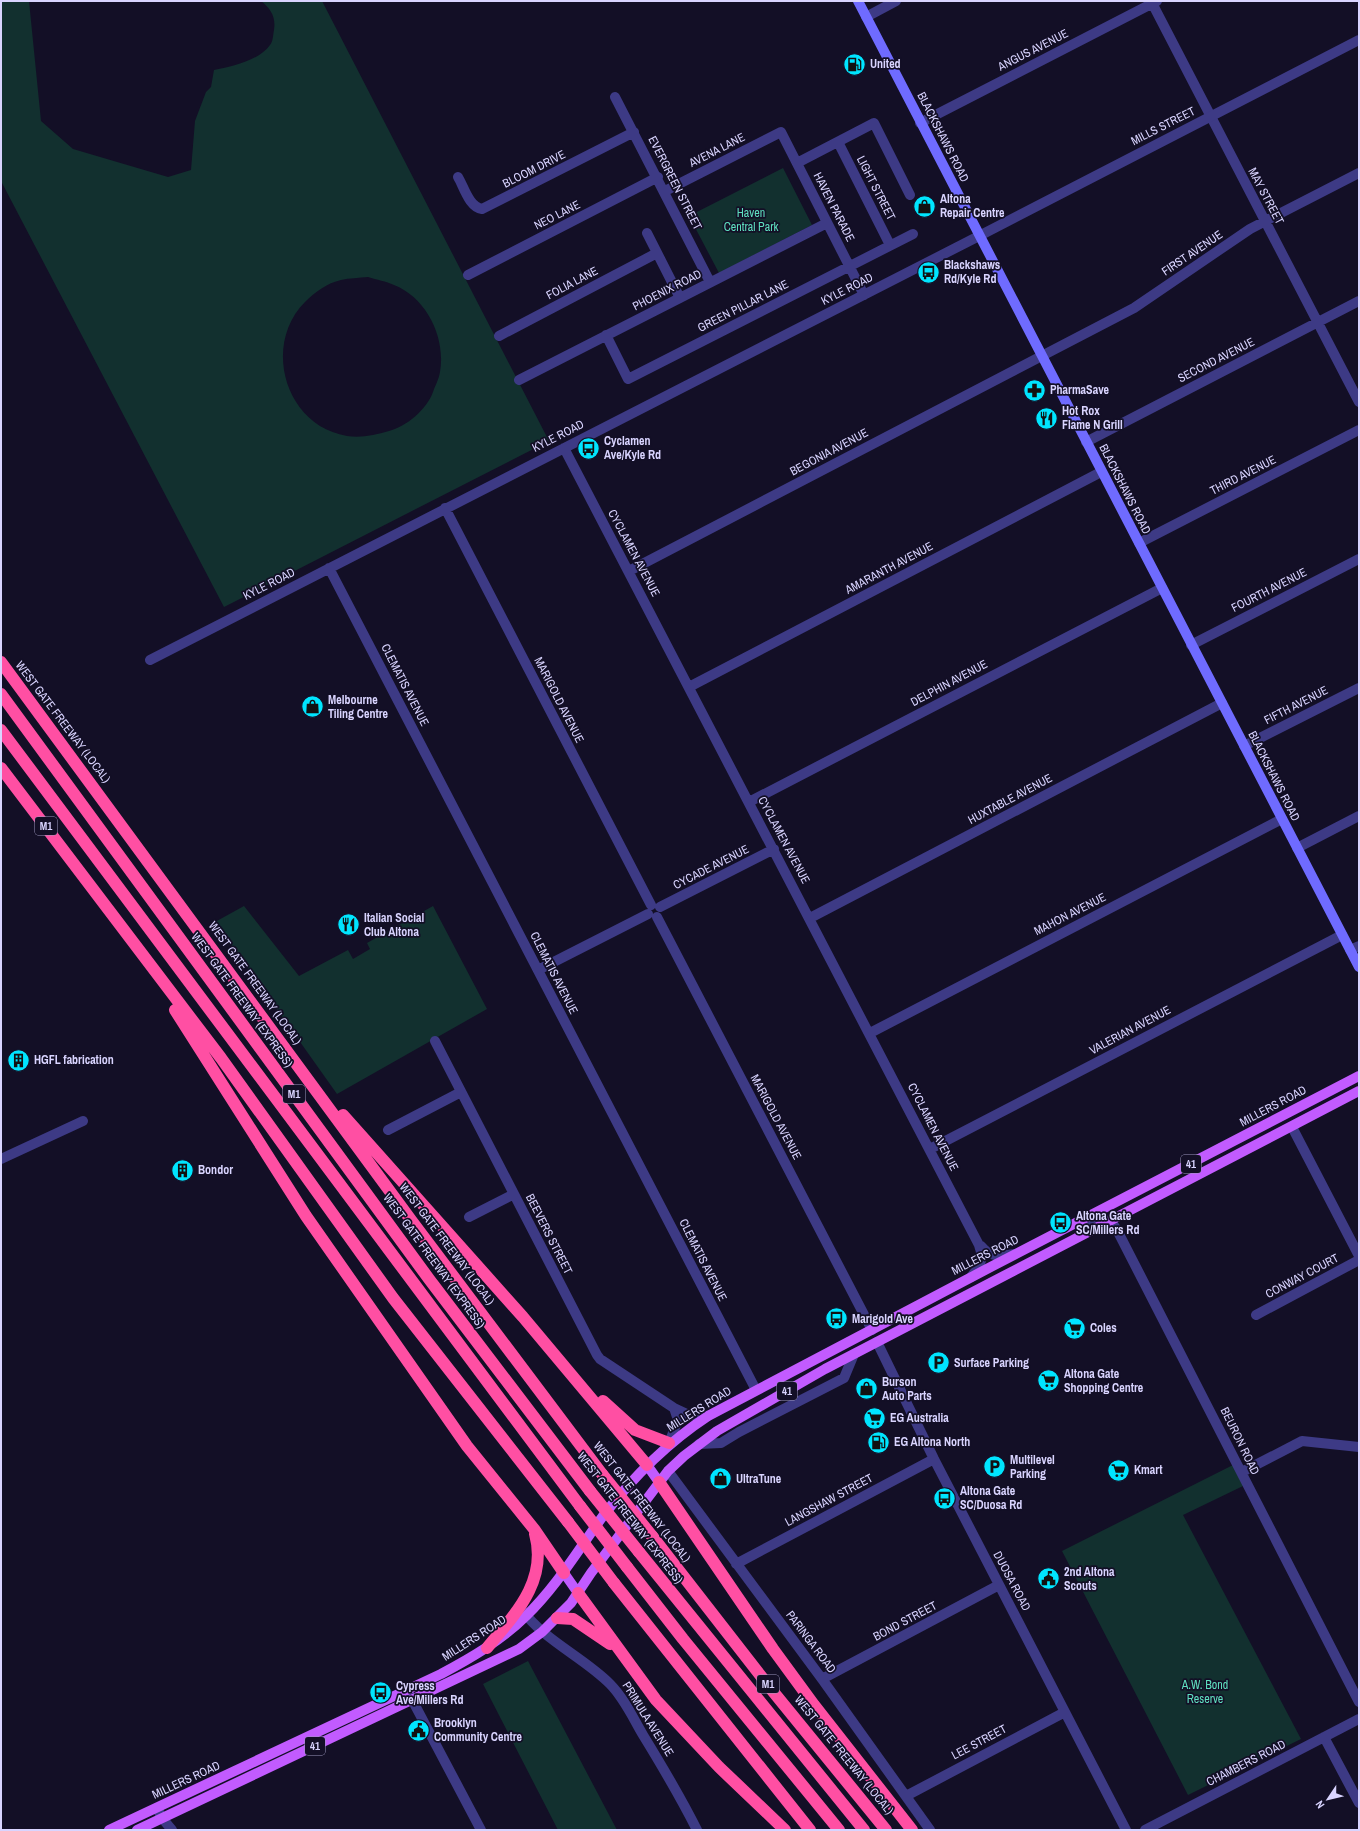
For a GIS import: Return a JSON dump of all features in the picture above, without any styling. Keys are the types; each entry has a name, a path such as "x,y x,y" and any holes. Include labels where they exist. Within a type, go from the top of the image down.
{"highway":[{"name":"WEST GATE FREEWAY (LOCAL)","path":"1,662 411,1220 602,1474 886,1830"},
{"name":"WEST GATE FREEWAY (EXPRESS)","path":"1,694 429,1279 590,1490 864,1830"},
{"name":"M1","path":"1,730 580,1506 683,1639 839,1830"},
{"name":"M1","path":"1,768 221,1058 393,1298 614,1583 810,1830"},
{"path":"118,924 209,1061 306,1216 463,1439 534,1529 564,1572"},
{"path":"296,1063 523,1318 647,1464"},
{"path":"523,1318 609,1407 635,1430 669,1443"},
{"path":"659,1482 773,1649 814,1705 912,1830"},
{"path":"487,1648 524,1612 538,1563 538,1546 534,1529"},
{"path":"578,1593 656,1700 719,1767 785,1830"},
{"path":"557,1618 573,1619 620,1651"}],"main road":[{"name":"BLACKSHAWS ROAD","path":"858,1 1342,935 1355,948 1359,966"},
{"name":"MILLERS ROAD","path":"524,1612 564,1572 604,1516 647,1464 669,1443 708,1416 971,1277 1080,1222 1359,1076"},
{"name":"MILLERS ROAD","path":"137,1830 503,1658 542,1632 557,1618 578,1593 668,1471 699,1444 717,1431 854,1354 1359,1092"},
{"path":"872,1330 877,1342"},
{"path":"647,1464 659,1482"},
{"path":"564,1572 578,1593"},
{"name":"MILLERS ROAD","path":"109,1830 408,1690 455,1667 487,1648"}],"street":[{"path":"866,17 896,1"},
{"name":"MAY STREET","path":"1154,2 1210,116 1359,402"},
{"name":"ANGUS AVENUE","path":"920,122 1154,2"},
{"name":"MILLS STREET","path":"979,236 1359,40"},
{"name":"EVERGREEN STREET","path":"616,97 658,177 710,282"},
{"path":"797,163 874,123 910,194"},
{"name":"BLOOM DRIVE","path":"458,177 471,201 475,206 482,209 634,132"},
{"name":"HAVEN PARADE","path":"781,132 864,295"},
{"name":"AVENA LANE","path":"665,191 781,132"},
{"name":"LIGHT STREET","path":"838,142 890,245"},
{"name":"FIRST AVENUE","path":"1041,356 1134,308 1265,221 1359,173"},
{"name":"NEO LANE","path":"468,276 658,177"},
{"name":"PHOENIX ROAD","path":"519,380 827,222"},
{"path":"647,233 680,298"},
{"name":"GREEN PILLAR LANE","path":"606,335 628,379 913,234"},
{"name":"KYLE ROAD","path":"150,660 979,236"},
{"name":"FOLIA LANE","path":"498,336 657,253"},
{"name":"SECOND AVENUE","path":"1086,442 1359,301"},
{"name":"BEGONIA AVENUE","path":"629,571 1041,356"},
{"name":"THIRD AVENUE","path":"1138,543 1359,430"},
{"name":"CYCLAMEN AVENUE","path":"564,448 870,1033 979,1245 982,1260 980,1266 971,1277"},
{"name":"AMARANTH AVENUE","path":"689,687 1101,472"},
{"name":"MARIGOLD AVENUE","path":"445,508 872,1330"},
{"name":"FOURTH AVENUE","path":"1191,645 1359,559"},
{"name":"CLEMATIS AVENUE","path":"329,568 756,1390"},
{"name":"DELPHIN AVENUE","path":"749,802 1162,588"},
{"name":"FIFTH AVENUE","path":"1244,746 1359,688"},
{"name":"HUXTABLE AVENUE","path":"810,918 1222,703"},
{"path":"1297,848 1359,816"},
{"name":"MAHON AVENUE","path":"870,1033 1282,819"},
{"name":"CYCADE AVENUE","path":"538,970 774,849"},
{"name":"VALERIAN AVENUE","path":"930,1149 1342,935"},
{"name":"BEEVERS STREET","path":"435,1041 597,1355 600,1359 674,1408 689,1415 708,1416"},
{"path":"388,1130 461,1092"},
{"path":"1,1159 83,1121"},
{"path":"1292,1127 1359,1256"},
{"path":"469,1218 514,1194"},
{"path":"1080,1222 1100,1219 1110,1220"},
{"name":"BEURON ROAD","path":"1110,1220 1118,1230 1359,1702"},
{"name":"CYCLAMEN AVENUE","path":"979,1245 986,1252 995,1256 1016,1254"},
{"name":"CONWAY COURT","path":"1256,1315 1359,1260"},
{"name":"DUOSA ROAD","path":"877,1342 934,1460 1126,1830"},
{"path":"699,1444 721,1443 739,1432 844,1378 854,1354"},
{"path":"669,1443 678,1420 674,1408"},
{"path":"1242,1472 1302,1441 1359,1447"},
{"name":"LANGSHAW STREET","path":"736,1564 934,1460"},
{"name":"PARINGA ROAD","path":"668,1471 822,1679 930,1830"},
{"name":"BOND STREET","path":"822,1679 1000,1585"},
{"name":"PRIMULA AVENUE","path":"524,1612 542,1632 594,1669 611,1686 627,1707 670,1779 698,1830"},
{"path":"408,1690 477,1829"},
{"name":"LEE STREET","path":"906,1796 1065,1712"},
{"name":"CHAMBERS ROAD","path":"1145,1830 1359,1719"},
{"path":"1324,1737 1359,1803"},
{"path":"157,1808 162,1818 172,1830"}],"green space":[{"path":"1,1 29,1 41,121 73,149 168,177 191,170 195,121 206,92 211,87 214,70 237,65 252,59 271,44 273,38 274,21 270,10 261,1 322,1 549,441 224,607 1,181","holes":["368,277 391,284 406,291 425,309 437,333 440,346 440,372 438,380 426,405 409,421 396,429 379,434 353,437 326,429 308,417 295,401 287,381 283,361 285,340 292,320 305,302 317,291 331,283 351,278"]},
{"name":"Haven Central Park","path":"783,168 812,225 719,273 689,216"},
{"path":"244,906 299,976 348,950 353,959 370,949 367,943 433,906 487,1009 337,1094 215,922"},
{"name":"A.W. Bond Reserve","path":"1233,1465 1243,1486 1183,1515 1301,1739 1188,1795 1062,1551"},
{"path":"528,1661 617,1830 558,1830 483,1684"}],"place":[{"name":"United","path":"854,64"},
{"name":"Altona Repair Centre","path":"925,206"},
{"name":"Blackshaws Rd/Kyle Rd","path":"929,272"},
{"name":"PharmaSave","path":"1034,390"},
{"name":"Hot Rox Flame N Grill","path":"1047,418"},
{"name":"Cyclamen Ave/Kyle Rd","path":"588,448"},
{"name":"Melbourne Tiling Centre","path":"313,707"},
{"name":"Italian Social Club Altona","path":"349,925"},
{"name":"HGFL fabrication","path":"18,1060"},
{"name":"Bondor","path":"182,1170"},
{"name":"Altona Gate SC/Millers Rd","path":"1061,1223"},
{"name":"Marigold Ave","path":"836,1319"},
{"name":"Coles","path":"1075,1328"},
{"name":"Surface Parking","path":"938,1363"},
{"name":"Altona Gate Shopping Centre","path":"1048,1381"},
{"name":"Burson Auto Parts","path":"867,1389"},
{"name":"EG Australia","path":"874,1418"},
{"name":"EG Altona North","path":"878,1442"},
{"name":"Multilevel Parking","path":"994,1467"},
{"name":"Kmart","path":"1118,1470"},
{"name":"UltraTune","path":"721,1479"},
{"name":"Altona Gate SC/Duosa Rd","path":"945,1498"},
{"name":"2nd Altona Scouts","path":"1048,1579"},
{"name":"Cypress Ave/Millers Rd","path":"380,1693"},
{"name":"Brooklyn Community Centre","path":"418,1730"}]}
